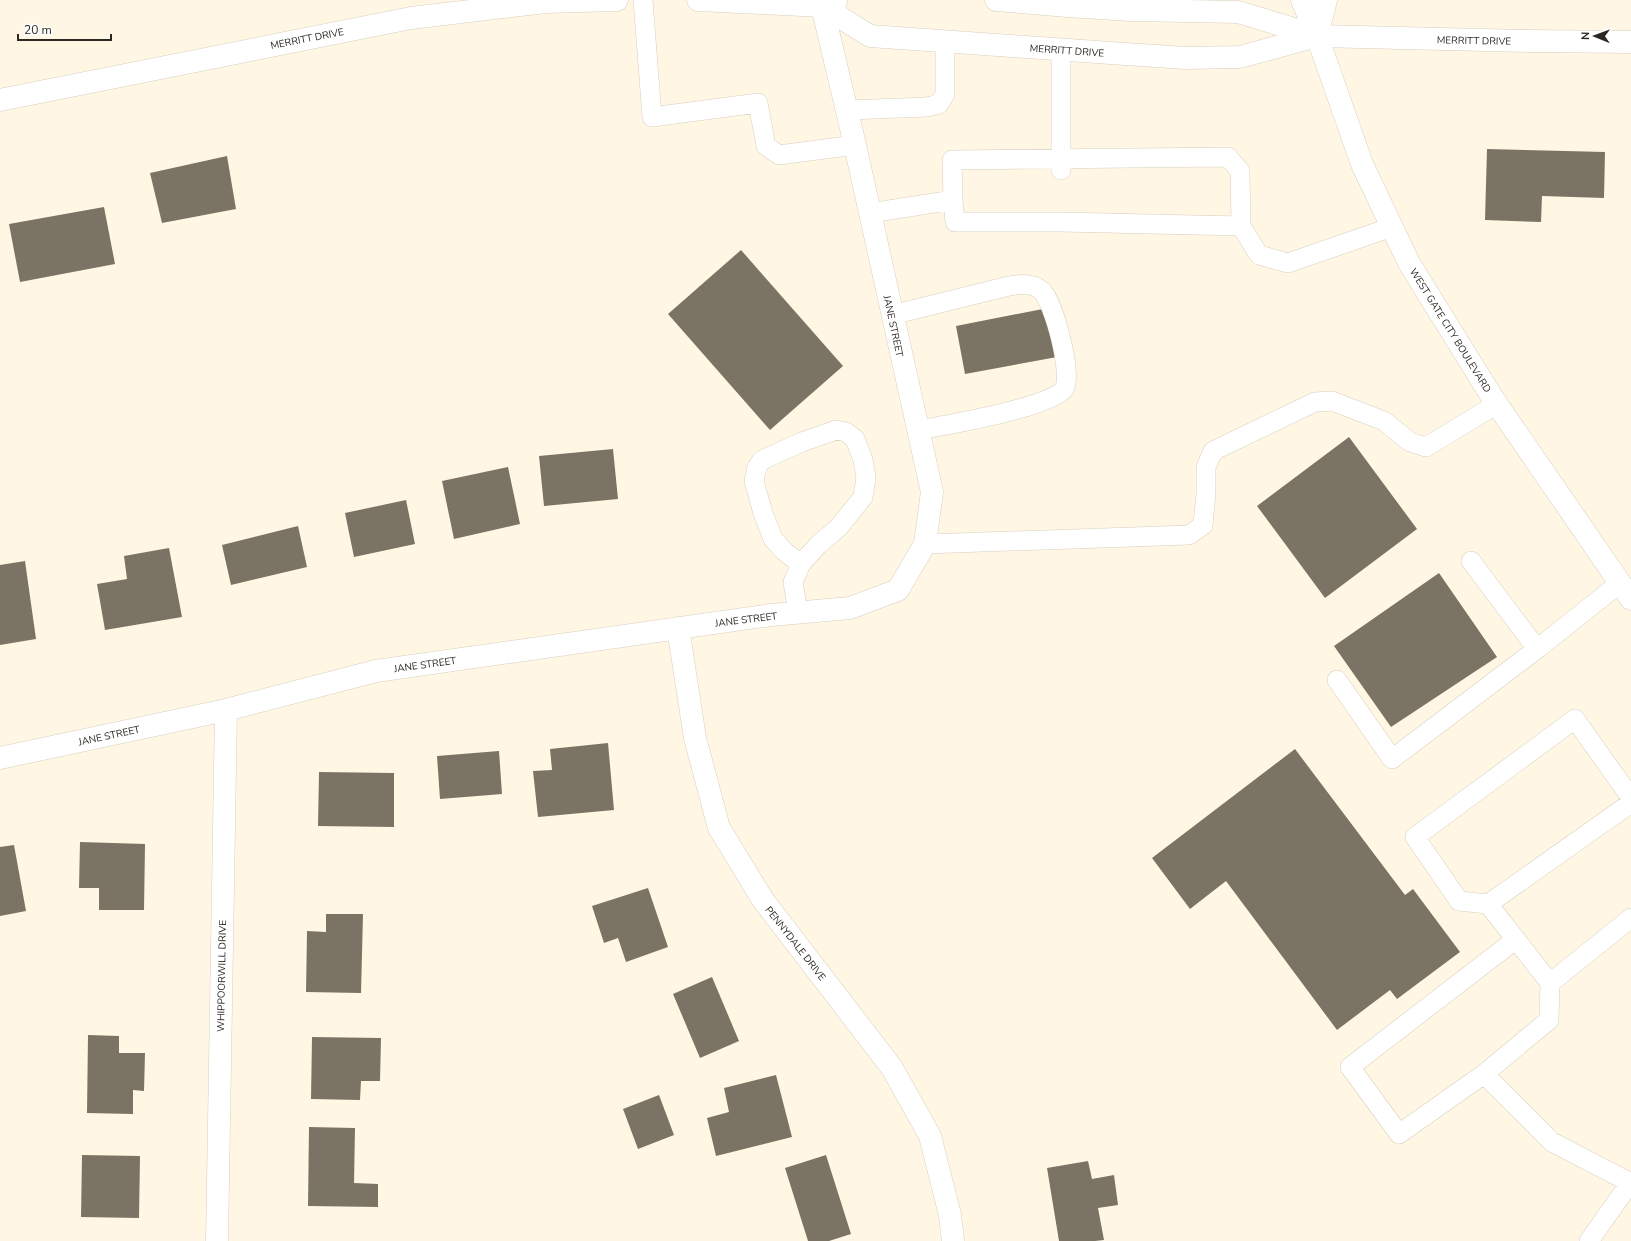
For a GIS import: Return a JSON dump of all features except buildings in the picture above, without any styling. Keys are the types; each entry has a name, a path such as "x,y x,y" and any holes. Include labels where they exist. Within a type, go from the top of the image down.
{"street":[{"name":"MERRITT DRIVE","path":"0,100 411,18 546,2 617,0"},
{"name":"MERRITT DRIVE","path":"698,0 828,2 870,36 1186,58 1240,57 1317,36"},
{"name":"MERRITT DRIVE","path":"996,0 1131,10 1238,12 1317,36 1631,42"},
{"name":"WEST GATE CITY BOULEVARD","path":"1302,0 1317,36 1362,164 1411,266 1497,404 1625,591"},
{"path":"1317,36 1326,0"},
{"name":"JANE STREET","path":"0,758 226,710 376,671 678,628 850,608 898,590 926,544 932,492 847,110 828,2"},
{"name":"PENNYDALE DRIVE","path":"678,628 695,738 719,828 763,900 892,1068 930,1136 950,1215 954,1241"},
{"name":"WHIPPOORWILL DRIVE","path":"218,1241 226,710"}],"lane":[{"path":"643,0 652,117 758,103 766,146 779,155 855,145"},
{"path":"847,110 927,107 939,104 945,94 945,41"},
{"path":"1061,50 1061,164"},
{"path":"1241,226 1187,217 1107,215 1014,215 955,222 952,160 1013,165 1061,164 1189,166 1228,157 1240,171 1241,226 1259,255 1288,263 1392,227"},
{"path":"870,213 953,200"},
{"path":"892,315 1020,284 1038,287 1043,292 1052,309 1062,342 1067,375 1064,389 1055,395 1007,412 918,430"},
{"path":"926,544 1189,535 1204,525 1206,467 1213,451 1315,402 1332,401 1384,421 1410,442 1426,447 1497,404"},
{"path":"798,613 793,582 801,564 818,545 839,527 863,497 866,477 863,460 855,439 846,432 836,430 802,442 762,460 757,468 754,481 763,513 773,539 785,552 801,564"},
{"path":"1471,561 1537,649"},
{"path":"1337,680 1392,759 1537,649 1625,591"},
{"path":"1631,798 1576,719 1415,837 1459,901 1488,904 1631,803"},
{"path":"1488,904 1550,983 1548,1020 1484,1074 1399,1134 1350,1068 1515,940"},
{"path":"1550,983 1631,918"},
{"path":"1484,1074 1552,1142 1631,1183 1589,1241"}]}
